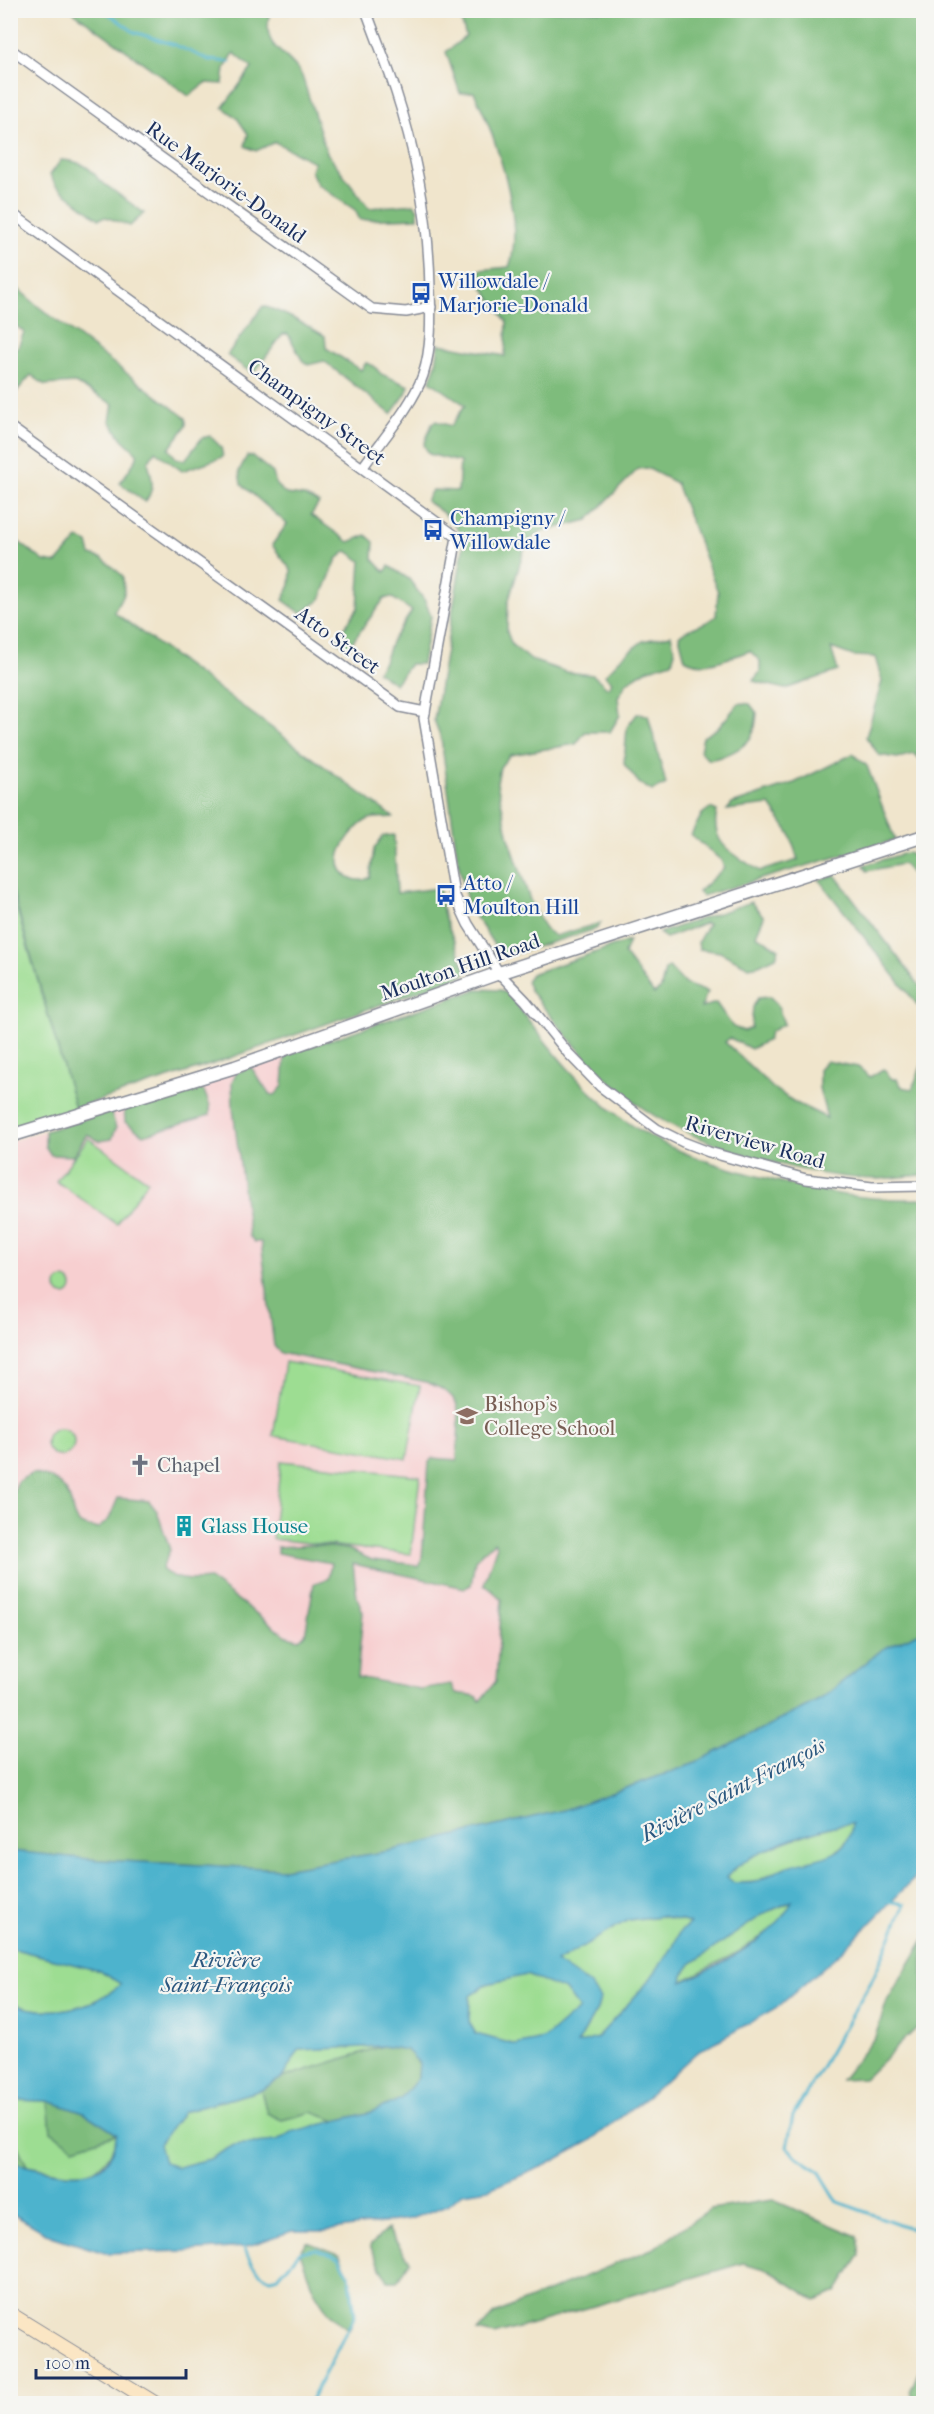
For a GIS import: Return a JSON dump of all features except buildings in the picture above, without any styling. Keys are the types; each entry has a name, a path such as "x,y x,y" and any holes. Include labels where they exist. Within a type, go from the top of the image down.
{"main road":[{"path":"10,2314 156,2403"}],"street":[{"path":"363,467 416,392 423,375 428,352 431,307 427,226 413,151 395,87 366,10"},
{"name":"Rue Marjorie-Donald","path":"10,49 372,309 406,312 431,307"},
{"name":"Champigny Street","path":"10,212 457,537 425,712"},
{"name":"Atto Street","path":"10,427 400,707 425,712"},
{"path":"425,712 454,894 468,924 499,973"},
{"name":"Moulton Hill Road","path":"10,1136 235,1067 499,973 924,836"},
{"name":"Riverview Road","path":"499,973 526,1001 568,1053 601,1087 657,1129 710,1152 806,1179 872,1187 924,1186"}],"shaded area":[{"name":"Bishop's College School","path":"478,989 500,990 509,995 557,1057 582,1084 623,1119 672,1149 714,1165 800,1188 846,1197 886,1200 923,1199 923,1631 11,1851 11,1141 195,1086"}],"green space":[{"path":"72,11 270,11 269,35 277,49 290,60 302,76 327,153 369,208 414,204 418,209 418,218 360,220 355,210 317,184 311,171 314,162 275,142 256,151 245,146 248,134 237,118 223,107 252,68 234,53 225,68 223,84 206,83 189,96"},
{"path":"458,11 923,11 923,763 915,754 897,758 879,755 866,737 882,681 875,657 853,656 831,648 838,671 785,689 753,681 760,672 760,661 750,651 701,664 685,659 679,636 716,616 718,592 676,483 647,468 638,469 588,520 540,532 526,543 508,603 507,632 512,645 531,660 566,672 593,675 608,688 612,682 605,675 623,656 643,641 671,635 675,652 672,662 646,670 627,682 618,697 620,715 610,732 585,732 576,744 510,755 500,767 497,783 509,838 530,900 545,929 555,936 601,923 596,929 506,956 500,954 468,905 458,862 441,738 434,720 464,544 454,524 426,501 432,490 458,491 460,462 429,454 424,445 432,424 436,421 451,426 465,405 430,381 436,364 439,344 505,356 507,322 478,280 480,270 509,267 514,226 506,178 491,131 474,92 460,93 446,52 466,36"},
{"path":"61,160 73,161 87,167 99,180 144,213 130,226 106,217 99,219 56,186 50,175"},
{"path":"10,282 39,307 186,418 186,426 169,449 176,458 185,460 202,438 210,436 221,447 223,457 182,471 155,451 148,462 152,487 145,502 120,483 137,458 137,453 122,439 110,421 113,404 75,383 45,385 31,375 16,392 15,401 11,402 11,350 18,347 24,332 11,322"},
{"path":"263,306 287,315 325,336 326,348 361,370 366,363 374,366 381,374 409,386 406,394 391,414 324,361 308,365 302,360 288,334 283,334 253,374 227,355"},
{"path":"247,456 252,456 273,473 276,485 286,494 304,496 319,503 311,515 349,542 366,535 374,542 373,559 385,572 389,566 409,579 425,601 431,616 422,664 410,664 395,684 377,671 384,662 391,642 412,611 391,597 384,599 348,648 336,640 358,608 361,561 347,551 337,559 320,600 301,613 283,600 290,585 291,570 272,545 287,524 241,484 239,471"},
{"path":"11,536 44,561 57,563 78,539 88,543 91,555 103,559 123,576 124,594 114,612 393,817 369,819 354,830 340,854 342,871 350,878 360,880 370,877 374,849 383,836 394,835 397,893 439,888 444,916 466,971 464,975 213,1064 75,1108 11,886"},
{"path":"739,703 750,704 757,713 755,728 750,738 740,748 708,760 700,751 703,737 718,728"},
{"path":"637,714 648,715 666,784 652,791 639,783 624,764 627,727"},
{"path":"853,754 867,766 895,840 702,896 698,892 724,868 722,861 691,835 702,814 710,808 717,811 717,833 726,848 760,871 798,860 790,834 770,805 727,810 732,804 794,783"},
{"path":"909,852 923,868 923,887 903,864 867,871 864,865"},
{"path":"835,875 923,990 923,1012 819,880"},
{"path":"10,887 76,1110 11,1129 10,1129"},
{"path":"751,902 764,917 756,935 779,949 776,957 759,965 749,967 720,952 699,949 698,942 708,924 705,923 666,938 659,933"},
{"path":"629,941 624,954 654,994 661,988 665,970 669,967 685,984 707,992 701,1008 716,1003 733,1027 744,1031 751,1028 753,1007 758,998 770,997 777,1004 784,1024 770,1032 768,1040 751,1049 730,1038 725,1042 774,1089 827,1118 819,1088 819,1069 826,1061 858,1067 870,1077 883,1069 892,1079 897,1079 902,1087 912,1089 923,1062 923,1175 878,1179 851,1178 790,1167 694,1136 667,1123 628,1097 597,1069 570,1039 531,992 526,981 531,974"},
{"name":"Bishop's College School","path":"478,989 500,990 509,995 562,1062 606,1106 639,1130 672,1148 743,1172 802,1187 881,1199 923,1199 923,1631 883,1649 821,1699 693,1764 564,1810 389,1851 284,1869 98,1860 11,1851 10,1500 18,1481 33,1473 55,1481 66,1491 76,1520 88,1527 99,1528 109,1519 118,1498 149,1501 157,1511 170,1550 162,1569 178,1578 209,1579 287,1636 299,1639 305,1635 314,1583 328,1579 331,1563 277,1553 277,1547 315,1545 348,1549 372,1560 411,1564 418,1567 422,1558 429,1462 433,1458 457,1460 459,1420 457,1406 452,1397 442,1389 426,1382 280,1353 274,1346 261,1242 255,1242 249,1236 233,1109 232,1082 236,1073 251,1067 269,1094 275,1095 283,1086 285,1055","holes":["494,1542 497,1545 484,1584 502,1599 496,1681 480,1701 476,1696 456,1693 451,1684 420,1689 357,1677 363,1612 357,1597 353,1564 465,1588 471,1585 475,1560"]},
{"path":"195,1086 204,1091 210,1106 210,1115 144,1135 125,1122 124,1107"},
{"path":"111,1111 116,1128 112,1139 99,1141 87,1134 73,1156 51,1155 45,1146 45,1131"},
{"path":"88,1138 148,1181 117,1224 56,1181"},
{"path":"64,1279 70,1281 72,1287 70,1293 64,1295 58,1293 56,1287 58,1281"},
{"path":"285,1362 420,1386 407,1459 273,1436"},
{"path":"60,1428 70,1432 74,1442 70,1452 60,1456 50,1452 46,1442 50,1432"},
{"path":"281,1461 420,1476 411,1554 272,1539"},
{"path":"852,1822 851,1836 833,1855 788,1866 755,1882 734,1883 727,1877 750,1858 785,1842"},
{"path":"794,1901 775,1927 740,1951 681,1982 691,1964 765,1913"},
{"path":"661,1916 690,1923 679,1933 673,1947 648,1982 597,2038 576,2045 597,2010 555,1962 628,1920"},
{"path":"923,1941 923,2022 864,2079 841,2080 875,2037 887,2001"},
{"path":"10,1948 100,1971 121,1984 96,2000 69,2009 25,2008 11,2003"},
{"path":"526,1975 565,1990 579,2009 544,2039 516,2045 476,2034 469,2022 470,1996 487,1984"},
{"path":"383,2046 282,2078 299,2050"},
{"path":"383,2046 407,2050 419,2063 418,2078 401,2099 372,2112 336,2121 312,2112 282,2120 267,2113 261,2090 282,2078"},
{"path":"261,2090 267,2113 282,2120 312,2112 336,2121 291,2132 277,2141 234,2145 210,2159 178,2167 164,2164 158,2144 183,2112"},
{"path":"10,2100 48,2101 51,2131 74,2147 117,2134 104,2163 94,2170 83,2173 57,2172 27,2166 11,2133"},
{"path":"48,2101 84,2113 117,2134 74,2147 51,2131"},
{"path":"10,2131 11,2133 27,2166 11,2162"},
{"path":"773,2200 857,2236 860,2255 836,2292 816,2301 769,2270 743,2263 494,2335 478,2331 494,2314 654,2248 710,2209"},
{"path":"387,2229 410,2261 398,2281 388,2281 370,2246"},
{"path":"307,2242 339,2254 349,2274 355,2315 349,2330 338,2322 323,2305 312,2286 300,2252"},
{"path":"923,2366 923,2403 916,2403 910,2392"}],"water":[{"name":"Rivière Saint-François","path":"923,1631 923,1870 842,1951 779,2006 696,2053 652,2093 590,2141 546,2165 489,2189 463,2193 445,2206 410,2219 325,2231 292,2231 245,2247 105,2253 51,2236 11,2213 11,2162 56,2172 91,2172 100,2168 107,2161 112,2153 117,2134 84,2113 48,2101 11,2100 11,2003 39,2010 69,2009 97,2000 121,1984 100,1971 11,1948 11,1851 98,1860 284,1869 389,1851 564,1810 693,1764 821,1699 883,1649","holes":["852,1823 845,1844 838,1851 788,1866 752,1883 734,1883 727,1877 736,1868 766,1850 804,1835","792,1901 773,1927 760,1938 728,1959 682,1982 683,1975 691,1964 765,1913","661,1916 690,1923 679,1933 673,1947 648,1982 597,2038 577,2044 597,2010 600,1999 590,1985 556,1962 628,1920","526,1975 565,1990 579,2009 544,2039 516,2045 476,2034 469,2022 470,1996 487,1984","383,2046 407,2050 419,2063 418,2078 401,2099 372,2112 291,2132 277,2141 234,2145 210,2159 178,2167 164,2163 159,2144 183,2112 261,2090 282,2078 299,2050"]}],"waterway":[{"path":"104,10 134,32 175,45 209,60 230,62"},
{"path":"887,1901 905,1904 874,1976 793,2116 787,2147 797,2157 819,2171 838,2202 910,2228 924,2227"},
{"path":"243,2244 253,2265 270,2279 278,2277 300,2252 316,2249 339,2258 349,2274 355,2315 309,2404"}],"place":[{"name":"Willowdale / Marjorie-Donald","path":"421,293"},
{"name":"Champigny / Willowdale","path":"433,530"},
{"name":"Atto / Moulton Hill","path":"446,895"},
{"name":"Bishop's College School","path":"467,1416"},
{"name":"Chapel","path":"140,1465"},
{"name":"Glass House","path":"184,1526"}]}
